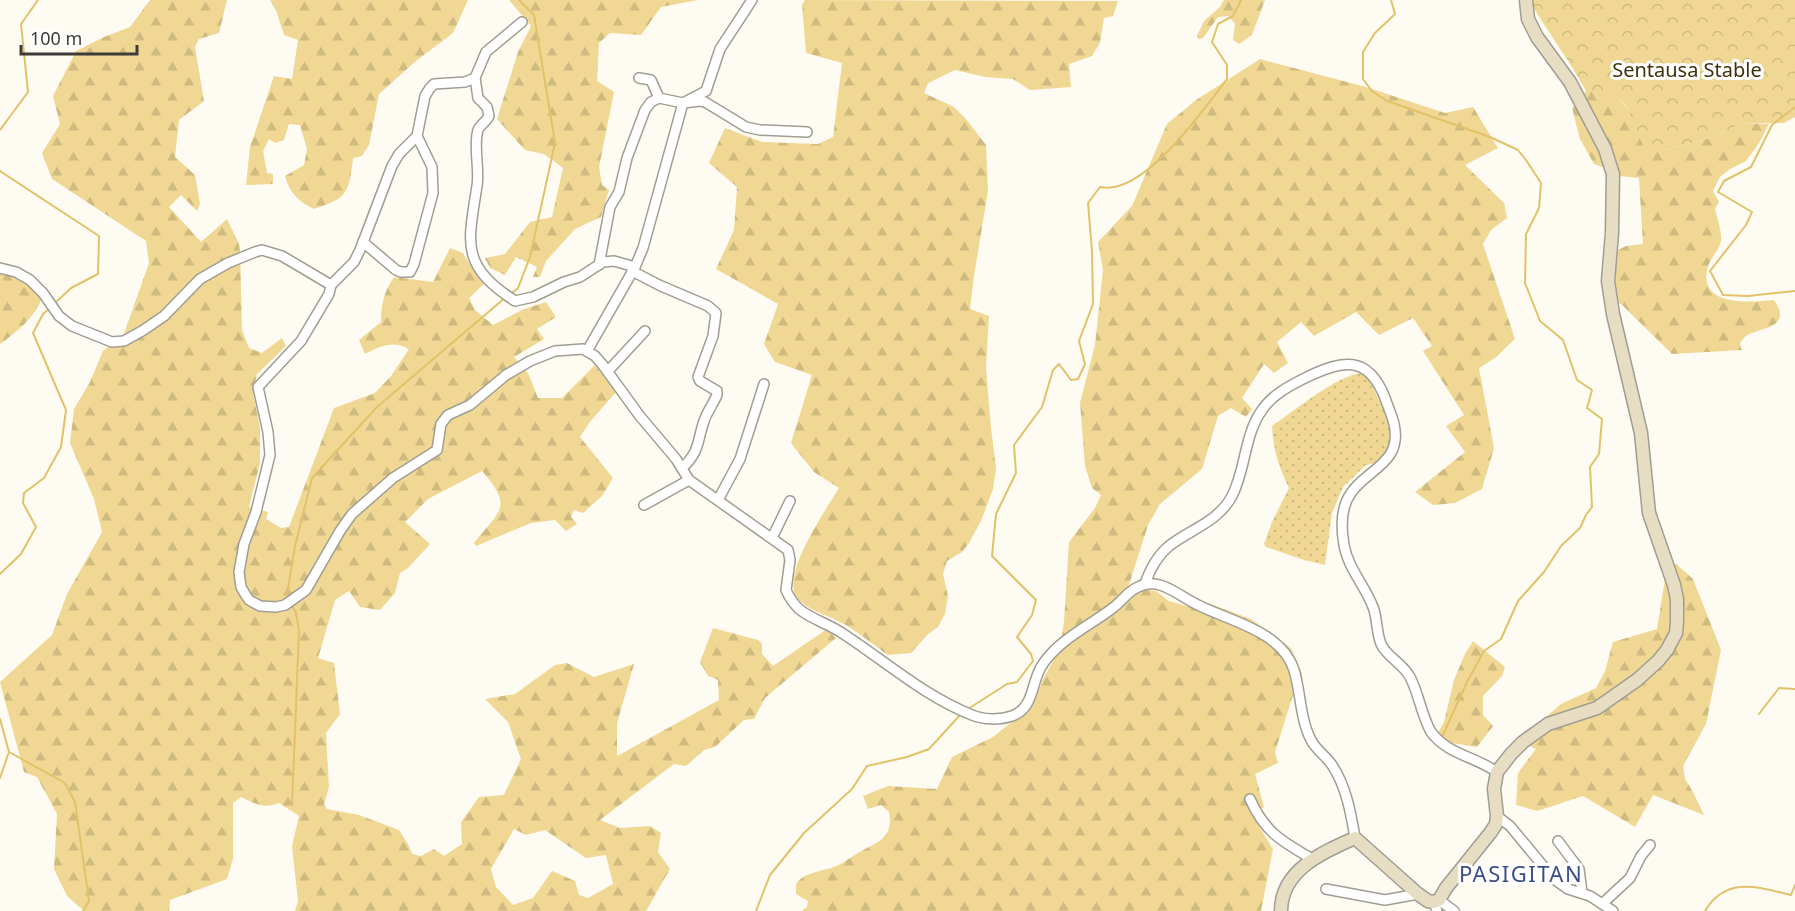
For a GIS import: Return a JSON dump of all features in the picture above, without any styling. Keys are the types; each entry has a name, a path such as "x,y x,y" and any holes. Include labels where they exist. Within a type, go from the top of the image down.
{"street":[{"path":"587,351 633,269 645,240 683,104 706,90 720,49 752,0"},
{"path":"1437,905 1446,888 1496,824 1494,789 1497,772 1511,754 1536,731 1548,724 1597,708 1637,680 1658,661 1676,633 1677,599 1650,513 1641,433 1608,281 1613,174 1605,149 1570,82 1537,37 1528,19 1526,0"},
{"path":"522,22 486,52 475,78 478,98 487,107 489,116 478,130 478,183 473,202 470,240 474,262 487,280 515,301 533,297 564,282 580,278 603,262 614,261 633,269 659,285 708,306 716,313 713,336 698,377 700,381 717,391 717,395 704,422 697,450 682,468"},
{"path":"475,78 465,82 434,84 430,88 425,96 417,136 399,154 392,166 354,262 331,285 329,294 302,341 258,387 268,432 270,455 256,512 244,544 239,579 245,594 254,603 268,607 289,603 306,590 352,514 393,478 437,450 441,424 448,415 471,405 506,375 539,357 555,351 574,349 587,351 595,356 608,372 639,415 671,452 689,480 788,550 790,560 786,590 798,608 841,632 920,688 973,716 999,718 1020,712 1027,705 1041,667 1055,649 1114,607 1132,590 1144,584 1158,584 1197,605 1249,627 1269,639 1284,653 1293,669 1311,740 1341,781 1350,810 1355,838 1418,894 1437,905 1454,911"},
{"path":"639,78 651,80 660,98"},
{"path":"599,265 610,207 619,192 627,158 645,110 651,102 660,98 683,104 694,101 705,102 740,124 753,129 807,132"},
{"path":"363,242 396,270 408,274 411,270 433,193 432,167 417,136"},
{"path":"0,268 22,275 43,293 54,310 65,321 80,330 112,342 124,341 164,316 200,279 212,271 242,256 262,250 282,256 331,285"},
{"path":"608,372 645,331"},
{"path":"1144,584 1154,563 1163,552 1214,518 1229,501 1240,477 1254,423 1269,401 1294,383 1320,371 1349,363 1362,367 1373,376 1382,392 1394,424 1395,437 1385,463 1356,487 1348,498 1342,524 1346,554 1373,608 1382,646 1408,674 1435,738 1449,748 1497,772"},
{"path":"718,500 740,459 764,384"},
{"path":"644,505 689,480"},
{"path":"772,538 790,501"},
{"path":"1251,799 1260,819 1273,835 1314,860"},
{"path":"1497,816 1510,826 1554,879 1568,889 1582,893 1612,911"},
{"path":"1281,911 1287,886 1298,871 1355,838"},
{"path":"1558,841 1579,869 1582,893"},
{"path":"1602,904 1630,878 1641,856 1650,845"},
{"path":"1326,889 1385,900 1418,894"}],"green space":[{"path":"150,0 227,0 219,33 199,39 195,47 204,101 179,120 175,157 195,175 200,204 197,211 181,195 169,207 201,242 227,219 239,244 242,330 249,348 262,353 282,338 286,346 257,374 253,392 260,428 260,463 249,507 268,512 266,519 281,528 289,527 334,408 375,393 391,376 409,349 392,345 365,354 359,340 381,322 384,298 394,277 433,282 450,248 463,253 477,276 485,283 469,298 475,310 493,325 524,309 546,302 556,317 537,329 544,339 514,357 528,373 538,398 562,398 595,365 616,392 580,437 613,478 602,496 583,513 574,510 571,517 577,524 566,531 555,520 531,523 476,546 474,543 500,508 498,493 482,471 428,499 405,522 430,544 408,568 400,573 395,593 380,610 360,607 349,591 335,600 318,658 334,663 340,714 326,733 329,787 324,804 327,809 359,815 399,830 412,854 421,856 434,849 444,856 462,844 461,822 479,797 504,795 521,759 508,722 485,699 515,694 555,665 567,663 594,677 634,664 617,723 617,756 719,700 718,680 708,676 700,662 713,628 758,640 762,644 762,654 773,666 827,629 836,638 765,698 754,719 744,720 715,747 704,750 686,766 674,764 600,820 620,828 650,826 661,833 658,852 670,869 646,911 295,911 298,901 292,846 299,816 279,803 264,806 241,797 233,803 233,859 227,879 170,900 169,911 84,911 67,896 54,869 57,814 37,777 24,772 0,682 52,635 67,594 102,532 94,499 70,443 74,409 90,382 103,351 109,346 120,345 149,263 146,241 52,179 42,153 60,124 53,96 76,51 130,27","holes":["514,829 526,835 545,830 586,858 606,855 613,884 588,898 579,895 575,881 552,871 533,898 513,905 496,887 491,869"]},
{"path":"270,0 468,0 453,33 416,61 379,94 369,145 362,156 353,158 348,187 334,201 314,209 295,196 285,176 304,165 307,149 300,125 289,124 284,140 275,143 269,139 263,151 267,173 273,174 273,184 246,185 250,147 274,76 292,79 298,40 284,35 276,10"},
{"path":"509,0 698,0 661,7 641,35 610,33 599,43 597,81 614,92 599,167 602,185 609,190 601,217 575,229 546,261 540,277 533,277 537,267 516,257 505,275 490,268 485,258 505,254 530,222 552,217 563,168 544,154 525,150 497,119 518,52 531,26"},
{"path":"805,0 1118,1 1113,16 1104,18 1100,43 1092,56 1069,64 1071,87 1030,90 1013,79 985,77 955,70 928,83 924,93 954,107 986,145 988,191 970,309 989,316 986,368 996,468 993,489 981,521 962,552 947,561 943,574 948,596 945,614 938,627 928,634 911,653 888,655 851,629 812,609 798,599 794,589 794,576 799,560 815,526 839,488 814,472 791,443 812,375 775,362 764,344 778,304 716,269 734,230 737,187 709,163 725,128 762,142 818,144 833,137 842,63 806,53 802,5"},
{"path":"1224,0 1265,0 1252,35 1239,44 1233,40 1235,24 1229,16 1218,17 1203,38 1199,39 1197,36 1204,21 1220,7"},
{"name":"Sentausa Stable","path":"1534,0 1795,0 1795,117 1784,123 1740,124 1715,137 1664,150 1643,145 1630,113 1620,100 1601,93 1586,91 1532,5"},
{"path":"1260,59 1366,87 1445,113 1473,107 1498,148 1465,165 1504,203 1507,218 1491,230 1483,244 1515,339 1495,358 1479,368 1494,448 1482,489 1455,503 1433,505 1415,492 1465,452 1446,426 1464,415 1423,351 1432,346 1413,318 1379,335 1356,312 1314,336 1301,322 1277,342 1288,363 1274,373 1264,364 1242,398 1252,409 1246,417 1231,408 1218,416 1202,469 1160,504 1148,525 1128,588 1156,591 1169,601 1197,609 1208,603 1251,619 1291,648 1302,673 1304,699 1293,695 1275,752 1278,763 1255,774 1264,807 1252,815 1273,849 1261,911 802,911 807,907 808,901 796,894 798,881 810,874 840,864 886,834 890,821 889,812 881,805 868,809 863,796 888,786 937,789 952,757 993,737 1033,705 1043,679 1059,651 1064,622 1069,542 1095,508 1101,495 1092,488 1085,466 1080,403 1095,345 1103,270 1098,242 1132,206 1167,124 1196,100"},
{"path":"1586,91 1605,92 1620,100 1632,115 1650,148 1664,150 1715,137 1740,124 1769,124 1746,161 1720,177 1713,191 1719,202 1715,209 1721,241 1707,270 1707,282 1711,291 1719,297 1730,300 1753,302 1774,300 1779,310 1780,317 1777,322 1745,337 1740,344 1742,350 1672,354 1621,304 1615,301 1612,272 1614,252 1626,246 1643,244 1639,178 1609,175 1605,168 1594,164 1580,139 1572,108"},
{"path":"0,270 26,281 42,298 24,324 0,344"},
{"path":"1361,373 1367,375 1390,423 1389,447 1380,462 1366,465 1343,487 1332,513 1325,565 1266,547 1264,544 1272,522 1289,488 1277,458 1272,426 1328,387"},
{"path":"1676,564 1693,579 1721,650 1706,724 1683,766 1685,779 1704,815 1653,795 1635,827 1583,796 1537,811 1516,805 1518,773 1536,749 1519,740 1561,704 1596,688 1605,671 1613,642 1657,629 1665,579"},
{"path":"1473,641 1505,667 1502,676 1483,696 1483,715 1493,726 1477,747 1434,740 1444,722 1454,680"}],"waterway":[{"path":"0,130 28,92 21,24 38,0"},
{"path":"511,294 518,288 530,257 555,143 534,15 519,0"},
{"path":"968,709 1007,684 1017,682 1033,661 1031,654 1017,637 1032,615 1036,600 992,556 996,514 1016,473 1014,445 1042,407 1053,370 1059,364 1071,380 1078,379 1085,364 1079,341 1093,304 1088,203 1100,187 1117,187 1135,179 1153,165 1188,129 1227,79 1227,65 1212,42 1218,24 1233,16 1241,0"},
{"path":"1391,0 1395,14 1375,33 1363,52 1363,79 1372,91 1387,101 1490,137 1518,150 1526,160 1541,183 1539,208 1526,234 1525,283 1540,321 1563,340 1577,380 1592,390 1587,408 1602,419 1599,454 1590,467 1592,507 1580,528 1561,546 1544,572 1518,601 1501,639 1484,651 1443,735"},
{"path":"1795,107 1772,125 1751,167 1724,181 1718,192 1752,212 1746,225 1710,271 1723,295 1748,296 1795,291"},
{"path":"0,171 99,236 98,274 71,288 54,304"},
{"path":"290,600 287,595 295,546 312,478 377,407 506,297"},
{"path":"0,574 21,554 36,527 23,503 24,493 44,478 61,447 66,410 33,333 43,314 50,308"},
{"path":"292,605 299,631 292,804"},
{"path":"1759,714 1779,688 1795,689"},
{"path":"756,911 770,875 804,833 852,789 867,766 907,757 929,749 961,714"},
{"path":"0,719 9,752 0,778"},
{"path":"9,752 65,783 75,802 89,901 83,911"},
{"path":"1705,911 1713,900 1733,888 1755,887 1791,895 1795,885"}],"district":[{"name":"PASIGITAN","path":"1521,874"}]}
